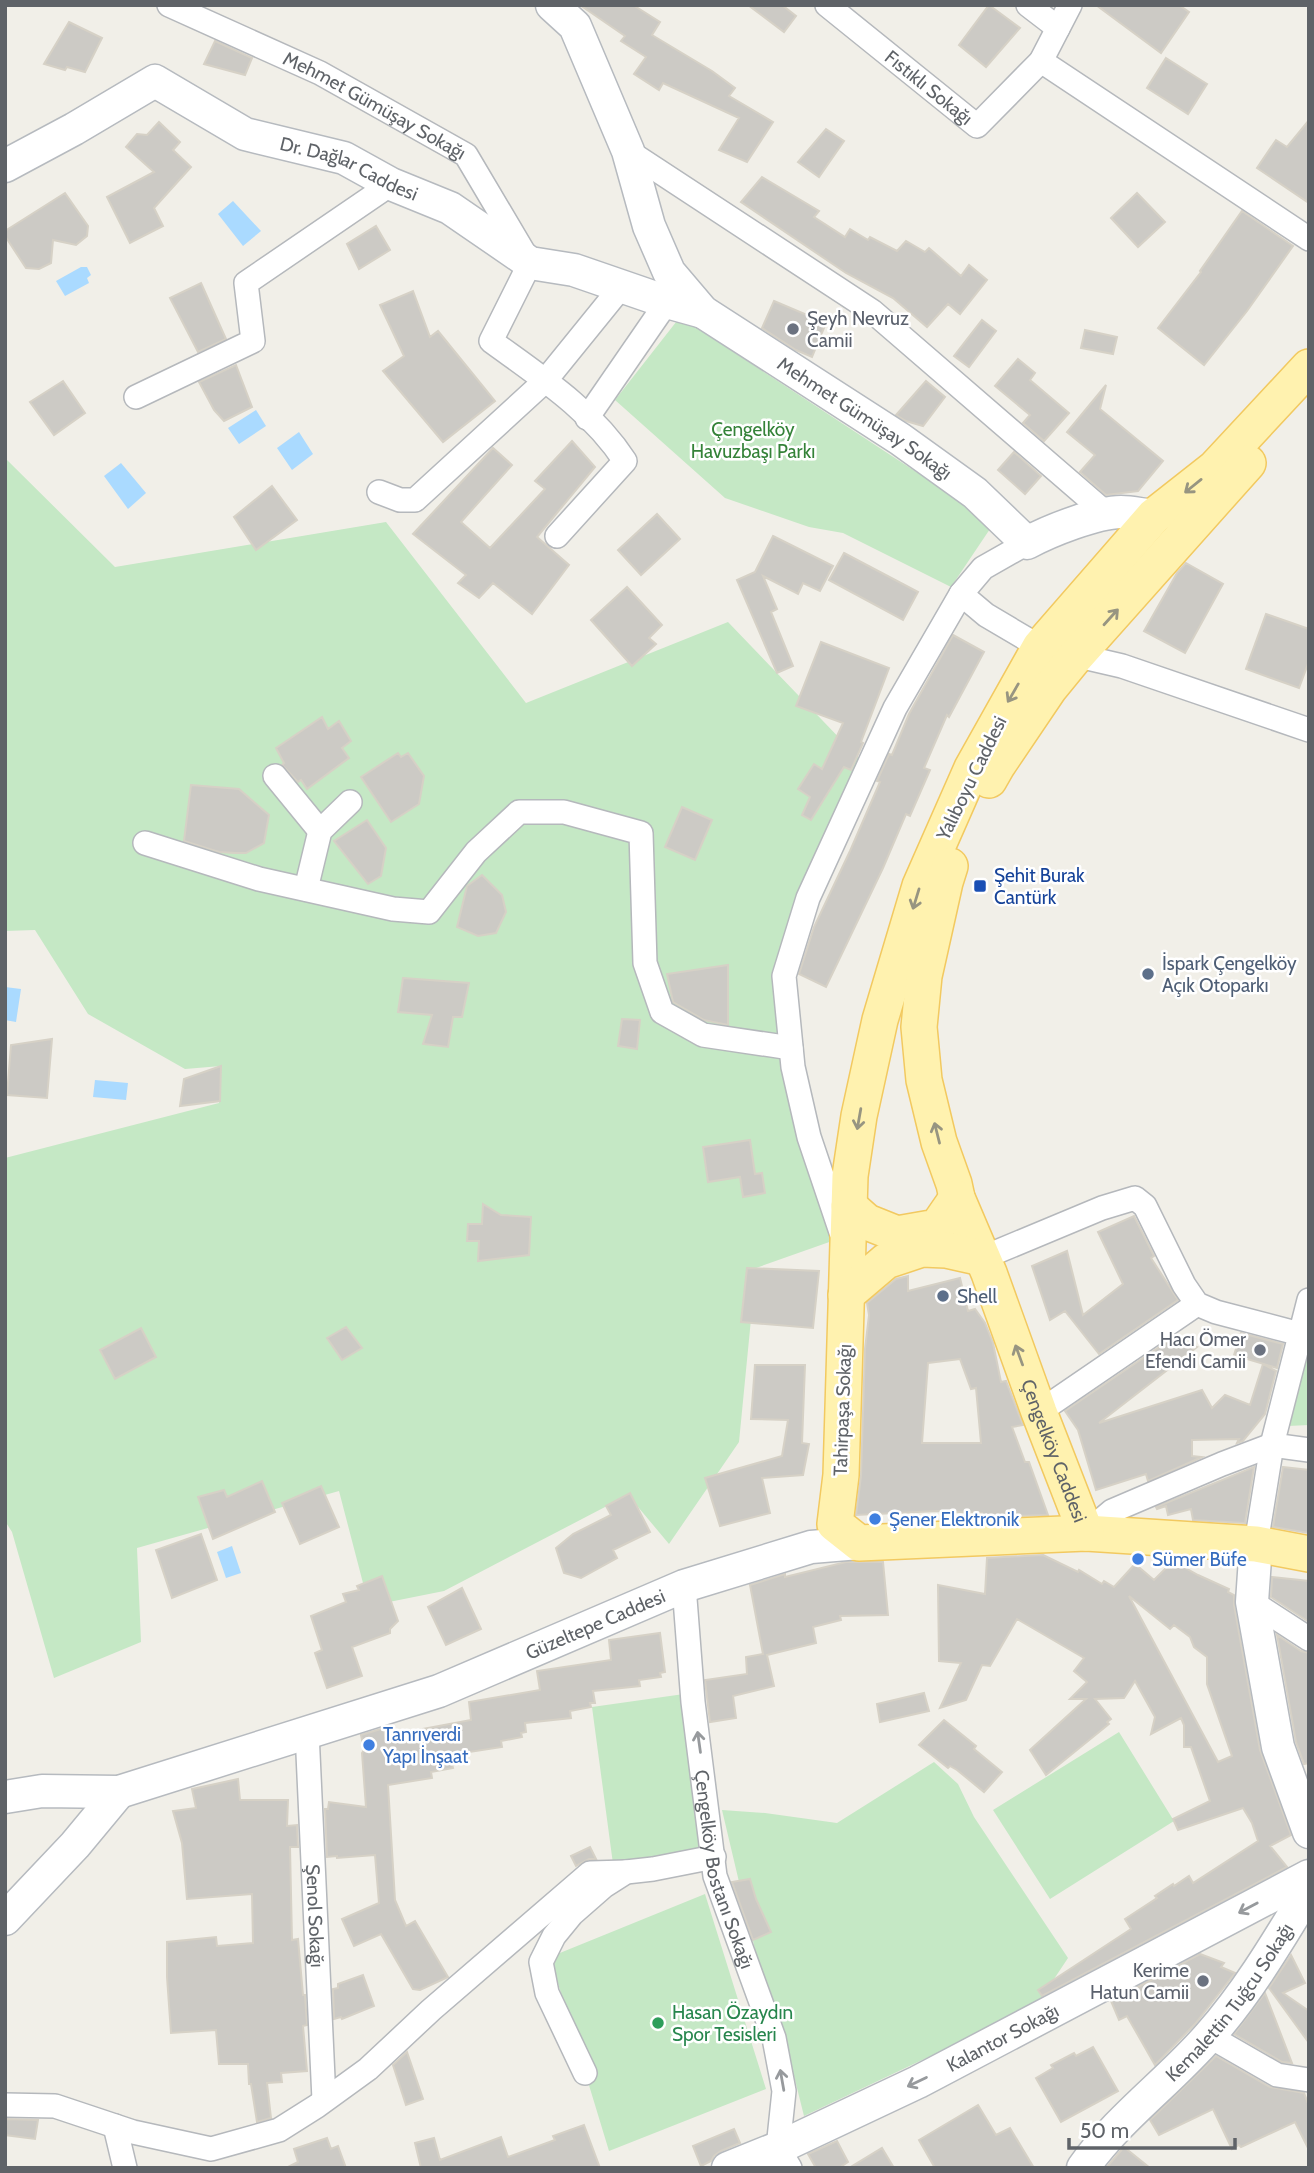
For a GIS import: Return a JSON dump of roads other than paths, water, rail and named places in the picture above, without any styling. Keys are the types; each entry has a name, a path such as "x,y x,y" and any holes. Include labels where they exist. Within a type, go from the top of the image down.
{"main road":[{"name":"Yalıboyu Caddesi","path":"846,1295 850,1175 877,1034 920,886 972,768 1040,647 1154,516 1215,468 1309,367"},
{"name":"Yalıboyu Caddesi","path":"957,1198 939,1142 924,1080 919,1027 925,976 945,882 963,829 997,766 1076,656 1309,394"},
{"path":"849,1206 867,1222 897,1234 937,1227 957,1198"},
{"name":"Çengelköy Caddesi","path":"957,1198 989,1273 1086,1533 1256,1544 1309,1554"},
{"path":"846,1295 886,1261 922,1249 946,1250 982,1258"},
{"name":"Tahirpaşa Sokağı","path":"835,1538 841,1475 846,1295"},
{"name":"Güzeltepe Caddesi","path":"835,1538 1086,1533"}],"street":[{"name":"Mehmet Gümüşay Sokağı","path":"169,5 320,74 466,155 530,263"},
{"name":"Mehmet Gümüşay Sokağı","path":"552,5 575,26 628,151 649,226 669,272 703,312 901,439 975,492 1027,543"},
{"name":"Fıstıklı Sokağı","path":"827,5 977,126 1041,61 1070,5"},
{"path":"1028,5 1058,29"},
{"path":"1041,61 1309,239"},
{"name":"Dr. Dağlar Caddesi","path":"5,166 155,81 245,134 344,158 391,184 450,208 530,263 574,270 703,312"},
{"path":"628,151 872,311 1107,514"},
{"path":"136,397 253,341 246,283 391,184"},
{"path":"530,263 491,341 568,398 614,445 625,461 557,536"},
{"path":"379,492 400,500 415,500 545,381 622,286"},
{"path":"587,418 667,302"},
{"path":"847,1252 809,1137 793,1067 784,976 808,898 895,708 961,594 983,568 1050,531 1120,512 1154,516"},
{"path":"961,594 986,615 1040,647 1122,666 1309,730"},
{"path":"275,776 320,831"},
{"path":"306,889 320,831 350,802"},
{"path":"145,843 259,879 393,909 429,912 476,852 519,812 564,812 641,833 645,963 662,1012 702,1035 791,1048"},
{"path":"982,1258 1102,1208 1135,1198 1145,1206 1184,1285 1197,1304 1216,1312 1300,1334"},
{"path":"1309,1300 1272,1445 1256,1544 1251,1602 1278,1747 1300,1774 1309,1832"},
{"path":"1039,1412 1197,1304"},
{"path":"1086,1533 1112,1511 1272,1445 1309,1450"},
{"name":"Güzeltepe Caddesi","path":"119,1792 439,1691 684,1586 835,1538"},
{"name":"Çengelköy Bostanı Sokağı","path":"684,1586 693,1702 715,1876 775,2038 784,2091 784,2158"},
{"path":"1251,1602 1309,1639"},
{"name":"Şenol Sokağı","path":"307,1732 324,2100"},
{"path":"5,1797 42,1791 119,1792"},
{"path":"5,1919 75,1845 119,1792"},
{"path":"5,2105 55,2106 133,2132 211,2148 279,2130 368,2068 430,2010 590,1873 653,1869 714,1857"},
{"path":"585,2073 547,1993 541,1962 554,1936 572,1914 604,1885 626,1872"},
{"name":"Kalantor Sokağı","path":"728,2168 784,2158 918,2082 1309,1876"},
{"name":"Kemalettin Tuğcu Sokağı","path":"1079,2165 1209,2036 1261,1968 1309,1890"},
{"path":"1209,2036 1277,2075 1309,2080"},
{"path":"115,2126 125,2168"}],"water":[{"path":"233,201 261,231 243,246 218,214"},
{"path":"81,267 87,267 91,275 87,278 89,283 65,296 56,281"},
{"path":"256,410 266,426 239,444 228,428"},
{"path":"299,432 313,454 292,470 277,448"},
{"path":"121,463 146,493 128,509 104,476"},
{"path":"5,987 21,989 16,1022 5,1020"},
{"path":"95,1080 128,1083 126,1100 93,1097"},
{"path":"232,1546 241,1573 226,1578 217,1552"}],"place":[{"name":"Şeyh Nevruz Camii","path":"793,329"},
{"name":"Şehit Burak Cantürk","path":"980,886"},
{"name":"İspark Çengelköy Açık Otoparkı","path":"1148,974"},
{"name":"Shell","path":"943,1296"},
{"name":"Hacı Ömer Efendi Camii","path":"1260,1350"},
{"name":"Şener Elektronik","path":"875,1519"},
{"name":"Sümer Büfe","path":"1138,1559"},
{"name":"Tanrıverdi Yapı İnşaat","path":"369,1745"},
{"name":"Kerime Hatun Camii","path":"1203,1981"},
{"name":"Hasan Özaydın Spor Tesisleri","path":"658,2023"}],"park label":[{"name":"Çengelköy Havuzbaşı Parkı","path":"753,440"}]}
